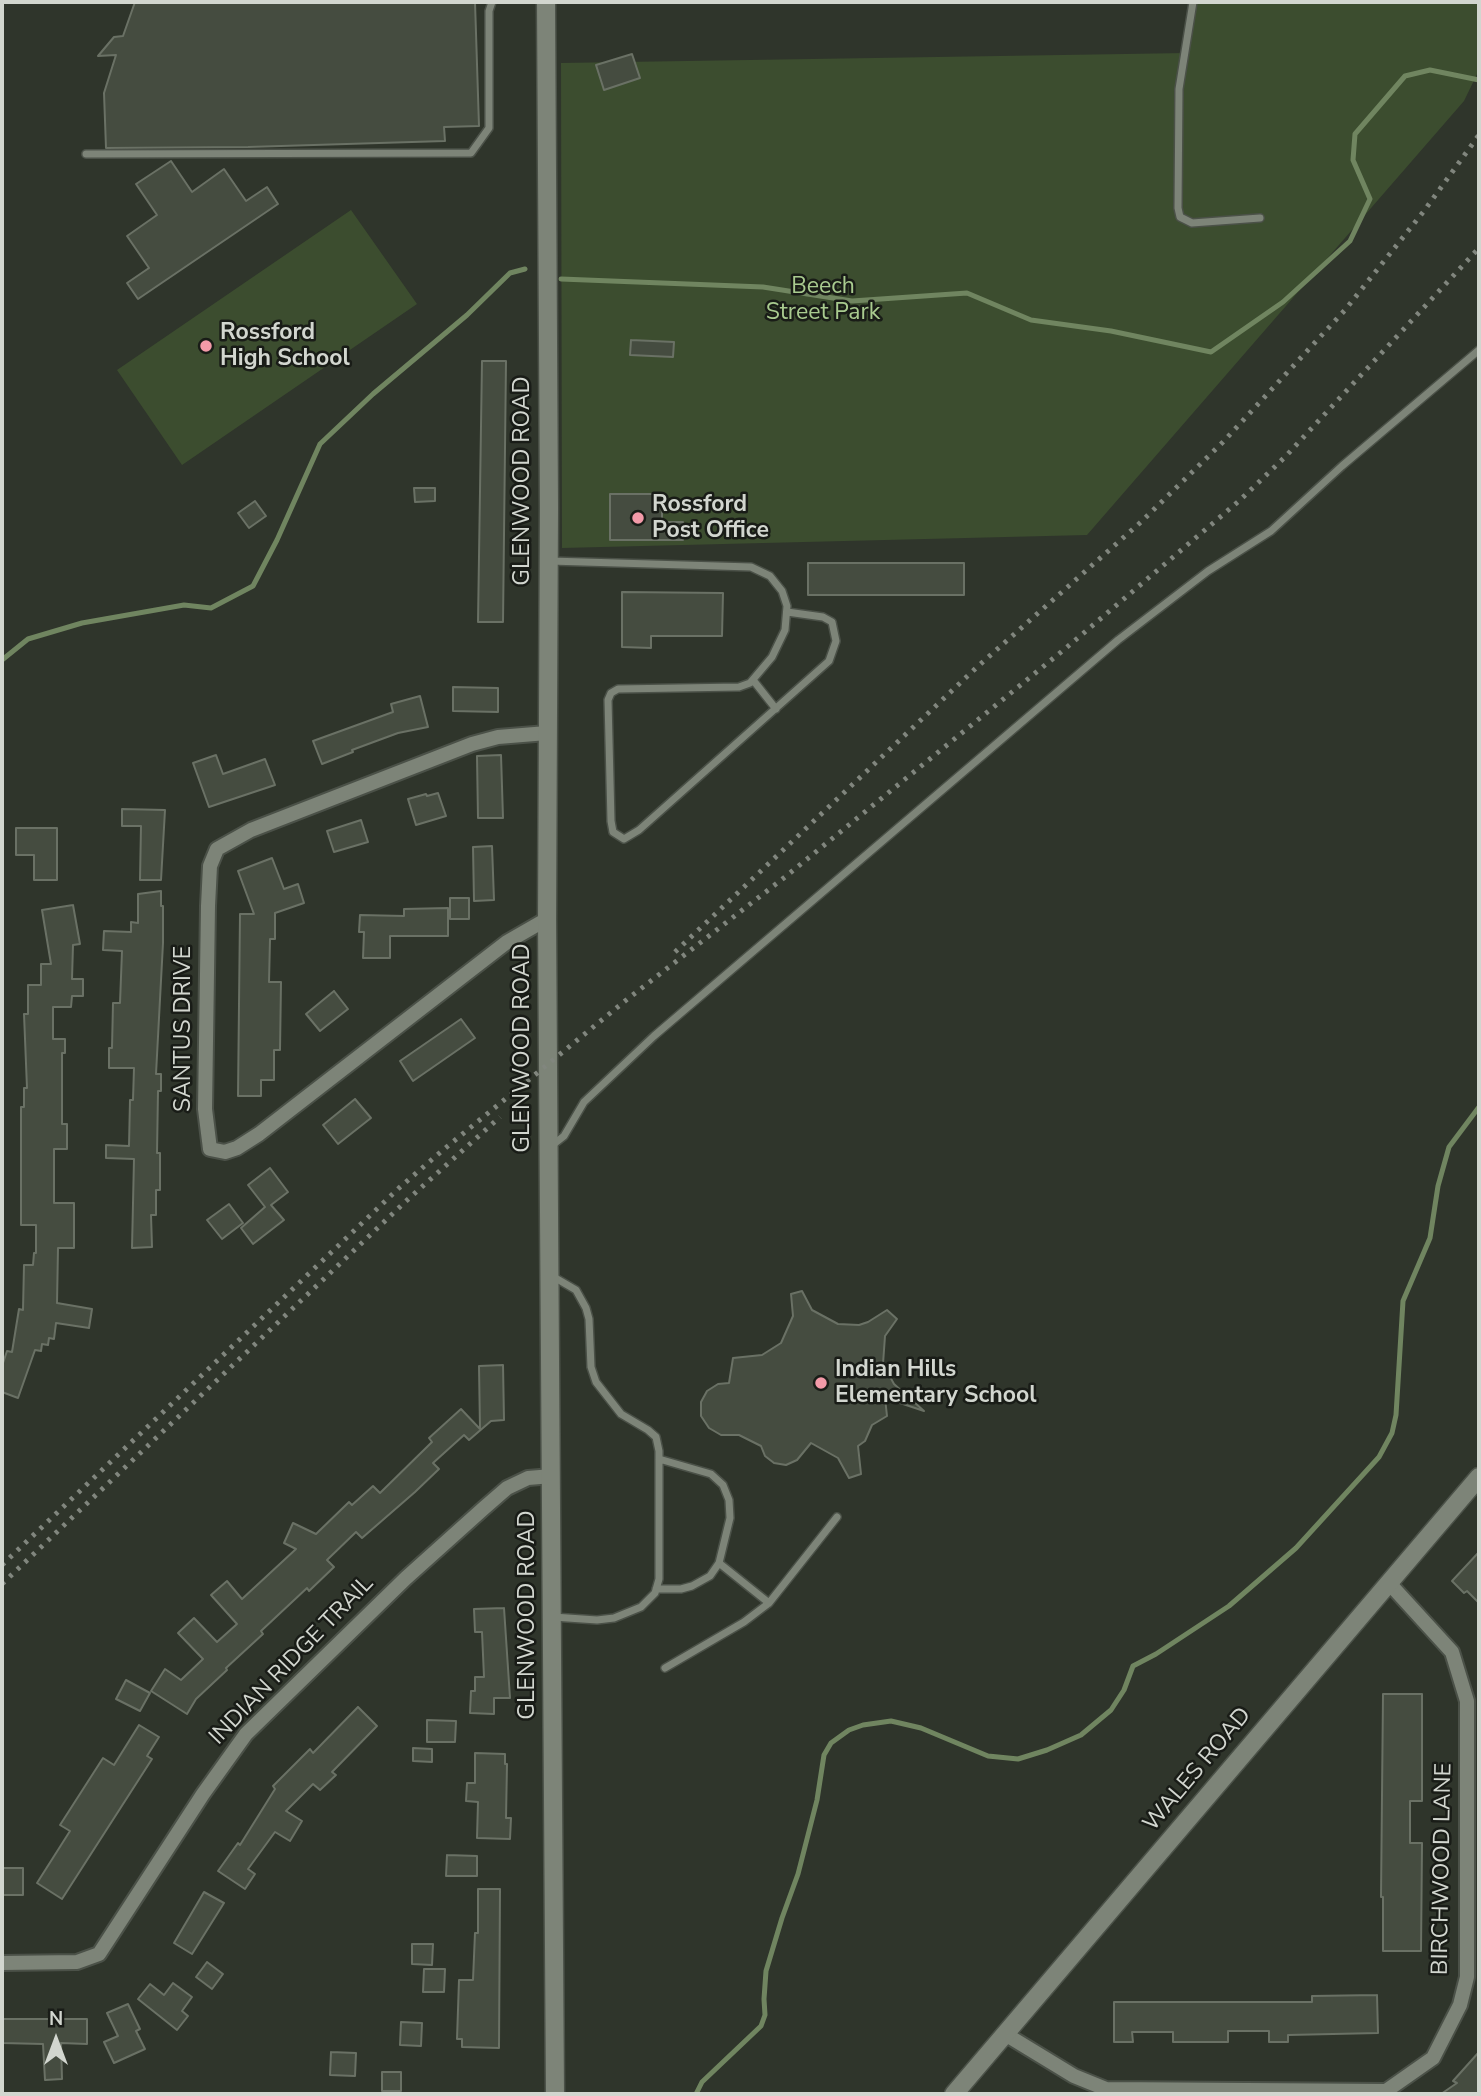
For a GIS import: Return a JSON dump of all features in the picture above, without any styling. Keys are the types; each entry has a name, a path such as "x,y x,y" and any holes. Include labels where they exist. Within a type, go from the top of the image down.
{"street":[{"name":"GLENWOOD ROAD","path":"546,2 549,561 547,919 555,2094"},
{"name":"SANTUS DRIVE","path":"547,733 498,737 472,744 251,830 216,849 211,866 208,906 205,1109 210,1149 225,1152 259,1134 507,942 547,919"},
{"name":"INDIAN RIDGE TRAIL","path":"2,1963 78,1962 99,1954 203,1794 246,1734 406,1578 507,1488 528,1479 552,1476"},
{"name":"WALES ROAD","path":"954,2094 1479,1477"},
{"name":"BIRCHWOOD LANE","path":"1005,2034 1074,2077 1106,2089 1387,2091 1433,2059 1460,2005 1467,1977 1467,1701 1452,1652 1389,1583"}],"lane":[{"path":"86,155 471,153 489,128 489,11 492,2"},
{"path":"1193,2 1179,89 1180,217 1192,223 1260,219"},
{"path":"548,1148 564,1136 584,1102 654,1035 1118,640 1208,571 1271,531 1342,466 1479,350"},
{"path":"549,561 751,567 770,576 782,591 787,612 785,630 777,648 753,680 739,687 618,688 611,693 608,700 612,832 624,839 639,830 829,662 836,641 832,622 823,617 787,612"},
{"path":"753,680 776,709"},
{"path":"549,1274 576,1290 589,1318 591,1367 596,1382 621,1414 656,1437 659,1459 659,1579 655,1593 641,1607 614,1618 552,1617"},
{"path":"656,1589 681,1589 710,1576 719,1563 730,1518 729,1500 723,1485 711,1474 659,1459"},
{"path":"665,1668 744,1622 769,1603 836,1517"},
{"path":"719,1563 769,1603"}],"green space":[{"name":"Beech Street Park","path":"1191,2 1479,2 1479,70 1464,101 1087,535 562,548 561,63 1187,53"},
{"path":"351,210 417,304 182,465 117,370"}],"building":[{"path":"135,2 475,2 479,126 444,127 445,141 106,148 104,93 116,55 98,56 114,37 123,36"},
{"path":"632,54 640,78 604,90 596,65"},
{"path":"171,161 192,192 224,169 246,201 267,187 278,204 138,299 127,283 149,268 127,236 157,215 136,184"},
{"path":"631,340 674,342 673,357 630,355"},
{"path":"482,361 506,361 503,622 478,622"},
{"path":"414,488 435,488 435,501 415,502"},
{"path":"610,494 662,494 662,522 683,522 683,540 610,540"},
{"path":"255,501 266,516 249,528 238,513"},
{"path":"808,563 964,563 964,595 808,595"},
{"path":"622,592 723,593 722,636 651,636 651,648 622,647"},
{"path":"453,687 498,688 498,712 453,711"},
{"path":"420,696 428,727 398,733 322,764 313,741 393,712 391,704"},
{"path":"216,755 223,774 265,759 275,785 209,807 193,763"},
{"path":"501,755 503,818 478,818 477,756"},
{"path":"438,793 446,816 416,825 408,799"},
{"path":"122,809 165,810 161,880 140,880 141,826 122,826"},
{"path":"361,820 368,842 334,852 327,831"},
{"path":"16,828 57,828 57,880 34,880 34,855 16,855"},
{"path":"492,846 494,900 474,901 473,847"},
{"path":"272,858 284,889 298,884 304,903 275,913 275,939 270,939 269,982 281,982 280,1050 274,1050 274,1080 261,1080 261,1096 238,1096 240,914 254,914 238,871"},
{"path":"161,891 163,943 156,1074 161,1074 161,1091 158,1091 157,1153 160,1153 160,1190 156,1190 156,1215 151,1215 152,1247 132,1248 134,1159 106,1158 106,1145 129,1146 134,1068 109,1068 113,1003 120,1003 122,951 103,950 104,931 131,932 131,922 138,923 138,894"},
{"path":"450,898 469,898 469,919 450,919"},
{"path":"73,905 80,944 73,945 72,979 83,979 83,996 72,996 71,1007 53,1007 53,1039 65,1039 65,1053 62,1053 62,1124 67,1124 67,1149 54,1149 54,1203 74,1203 74,1248 58,1248 57,1303 92,1309 89,1328 56,1323 54,1339 49,1338 48,1345 42,1344 41,1351 35,1350 18,1398 2,1392 2,1366 7,1351 12,1352 19,1309 23,1310 24,1265 33,1265 36,1253 36,1225 21,1225 21,1107 24,1107 24,1088 27,1088 24,1014 28,1014 28,985 41,985 41,964 51,964 42,910"},
{"path":"448,908 448,936 390,936 390,958 363,958 364,932 359,932 360,915 404,916 404,909"},
{"path":"334,991 348,1009 320,1031 306,1014"},
{"path":"461,1019 475,1038 413,1081 400,1061"},
{"path":"355,1099 371,1118 338,1144 323,1125"},
{"path":"270,1168 288,1192 271,1205 284,1220 253,1244 241,1228 265,1207 248,1185"},
{"path":"229,1204 243,1223 222,1239 207,1220"},
{"path":"802,1291 812,1310 838,1324 859,1325 887,1310 897,1319 885,1336 883,1364 894,1384 924,1411 885,1398 887,1416 872,1425 865,1441 858,1446 861,1474 849,1478 838,1458 811,1443 797,1460 786,1465 774,1463 765,1456 761,1446 739,1435 721,1435 709,1428 701,1416 701,1402 707,1391 718,1384 729,1383 733,1358 762,1355 781,1343 793,1316 791,1294"},
{"path":"503,1365 504,1420 491,1421 469,1440 464,1435 433,1463 439,1469 415,1492 362,1538 356,1532 327,1560 334,1567 261,1631 263,1634 196,1699 187,1714 151,1691 165,1669 181,1680 203,1659 178,1633 194,1618 217,1642 237,1624 211,1595 227,1581 242,1599 296,1549 284,1543 293,1523 316,1534 349,1502 352,1505 373,1486 380,1493 432,1442 429,1438 461,1409 480,1429 479,1366"},
{"path":"1479,1552 1479,1603 1452,1581"},
{"path":"504,1608 510,1698 494,1698 494,1714 470,1713 475,1677 484,1677 482,1632 475,1632 474,1609"},
{"path":"126,1680 150,1693 140,1711 116,1699"},
{"path":"1383,1694 1422,1694 1422,1801 1410,1801 1410,1843 1422,1843 1421,1951 1383,1951"},
{"path":"358,1707 377,1726 332,1772 336,1775 320,1790 313,1784 286,1811 302,1821 290,1841 275,1832 248,1869 255,1874 245,1889 218,1871 238,1843 240,1845 275,1789 273,1786 310,1749 313,1753"},
{"path":"427,1720 456,1721 455,1742 427,1742"},
{"path":"139,1725 159,1737 147,1756 152,1759 62,1899 37,1883 70,1831 60,1825 103,1758 114,1765"},
{"path":"413,1748 432,1749 432,1762 413,1761"},
{"path":"475,1753 505,1754 506,1818 511,1818 510,1839 477,1838 478,1802 466,1801 467,1783 475,1783"},
{"path":"447,1855 477,1856 477,1876 446,1876"},
{"path":"2,1868 23,1868 23,1895 2,1895"},
{"path":"478,1889 500,1889 499,2048 462,2047 462,2039 457,2039 459,1980 473,1980 475,1933 478,1933"},
{"path":"204,1892 224,1903 192,1954 174,1943"},
{"path":"412,1944 433,1944 432,1965 412,1964"},
{"path":"207,1962 223,1974 212,1989 196,1977"},
{"path":"424,1969 445,1969 444,1992 423,1992"},
{"path":"173,1983 192,1997 182,2011 188,2016 177,2030 138,1999 150,1984 164,1995"},
{"path":"1377,1995 1378,2033 1288,2035 1288,2042 1269,2042 1269,2031 1228,2031 1228,2042 1173,2042 1173,2032 1132,2032 1133,2042 1114,2042 1114,2002 1312,2002 1312,1996"},
{"path":"128,2004 140,2029 136,2031 145,2049 114,2063 104,2042 118,2036 107,2013"},
{"path":"2,2019 87,2019 87,2044 61,2043 62,2079 45,2080 43,2044 2,2043"},
{"path":"401,2022 422,2023 421,2046 400,2045"},
{"path":"331,2052 356,2053 355,2076 330,2075"},
{"path":"1479,2052 1479,2094 1441,2094 1457,2083 1453,2081"},
{"path":"382,2072 401,2072 401,2091 382,2091"}],"waterway":[{"path":"561,279 763,287 852,301 967,293 1031,320 1111,331 1211,352 1283,302 1350,241 1370,199 1353,160 1355,134 1405,76 1430,70 1479,80"},
{"path":"2,660 28,639 82,623 184,605 211,608 253,586 320,444 373,394 467,315 510,273 525,269"},
{"path":"696,2094 702,2082 761,2026 765,2015 766,1971 798,1874 817,1800 824,1755 831,1743 849,1730 891,1721 921,1728 988,1756 1018,1759 1081,1735 1111,1710 1124,1690 1133,1666 1229,1606 1296,1548 1379,1457 1392,1433 1396,1415 1403,1301 1430,1238 1438,1186 1449,1147 1479,1107"}],"railway":[{"path":"675,952 976,668 1141,522 1223,442 1345,310 1424,211 1479,135"},
{"path":"2,1565 399,1188 443,1150 1066,648 1239,501 1285,457 1479,248"},
{"path":"2,1584 405,1202 500,1117"}],"place":[{"name":"Rossford High School","path":"206,346"},
{"name":"Rossford Post Office","path":"638,518"},
{"name":"Indian Hills Elementary School","path":"821,1383"}]}
